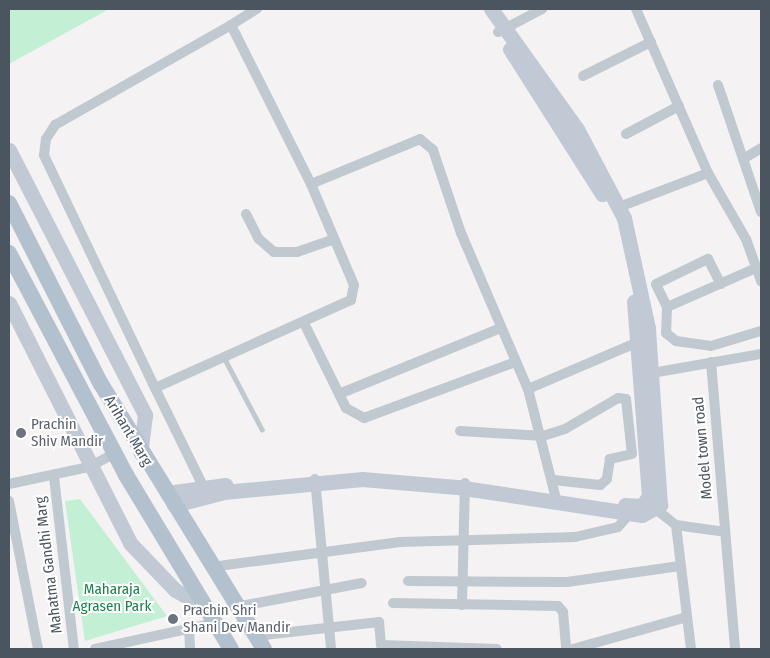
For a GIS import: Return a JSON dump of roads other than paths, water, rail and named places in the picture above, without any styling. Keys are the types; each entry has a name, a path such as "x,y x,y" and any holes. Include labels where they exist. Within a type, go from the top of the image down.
{"main road":[{"name":"Arihant Marg","path":"9,202 140,453 259,643"},
{"name":"Arihant Marg","path":"9,253 115,453 230,649"}],"street":[{"path":"203,486 44,155 46,140 55,125 257,9"},
{"path":"170,499 359,474 465,485 557,499 630,513 650,514 652,505 645,373 632,243 619,208 577,129 502,30 481,9"},
{"path":"491,9 612,212 633,294 638,342 645,373"},
{"path":"502,30 542,9"},
{"path":"636,9 708,173 746,239 761,281"},
{"path":"155,388 345,305 355,292 312,184 231,25"},
{"path":"583,76 651,42"},
{"path":"718,85 743,159 758,189 761,212"},
{"path":"626,134 679,106"},
{"path":"312,184 426,140 501,328 528,389 543,436 557,499"},
{"path":"743,159 761,148"},
{"path":"9,150 145,415 140,453"},
{"path":"619,208 708,173"},
{"path":"246,214 259,239 274,252 297,252 334,238"},
{"path":"721,284 708,259 656,284 667,307 666,333 676,341 711,346 761,331"},
{"path":"667,307 756,268"},
{"path":"9,303 12,315 110,510 148,567 175,590 204,606"},
{"path":"304,323 339,394 354,414 377,416 515,362"},
{"path":"339,394 501,328"},
{"path":"528,389 638,342"},
{"path":"645,373 761,354"},
{"name":"Model town road","path":"711,362 735,649"},
{"path":"460,431 543,436 565,429 618,398 629,404 634,450 610,459 604,483 552,480"},
{"path":"9,484 54,477 89,467 115,453"},
{"name":"Mahatma Gandhi Marg","path":"54,477 74,649"},
{"path":"170,499 203,486 316,481"},
{"path":"316,481 324,589 331,649"},
{"path":"462,606 465,485"},
{"path":"557,499 638,507 652,505 676,525 725,532"},
{"path":"9,501 38,649"},
{"path":"211,567 322,550 400,542 464,541 606,532 630,513"},
{"path":"676,525 691,649"},
{"path":"408,581 567,582 680,566"},
{"path":"236,607 362,583"},
{"path":"393,603 462,606 558,606 564,612 566,649"},
{"path":"573,649 687,617"},
{"path":"259,643 328,627 378,622 382,647 497,649"},
{"path":"96,649 214,623"},
{"path":"189,628 190,649"}],"lane":[{"path":"224,358 262,430"}],"place":[{"name":"Prachin Shiv Mandir","path":"21,433"},
{"name":"Prachin Shri Shani Dev Mandir","path":"173,619"}],"park label":[{"name":"Maharaja Agrasen Park","path":"112,598"}]}
